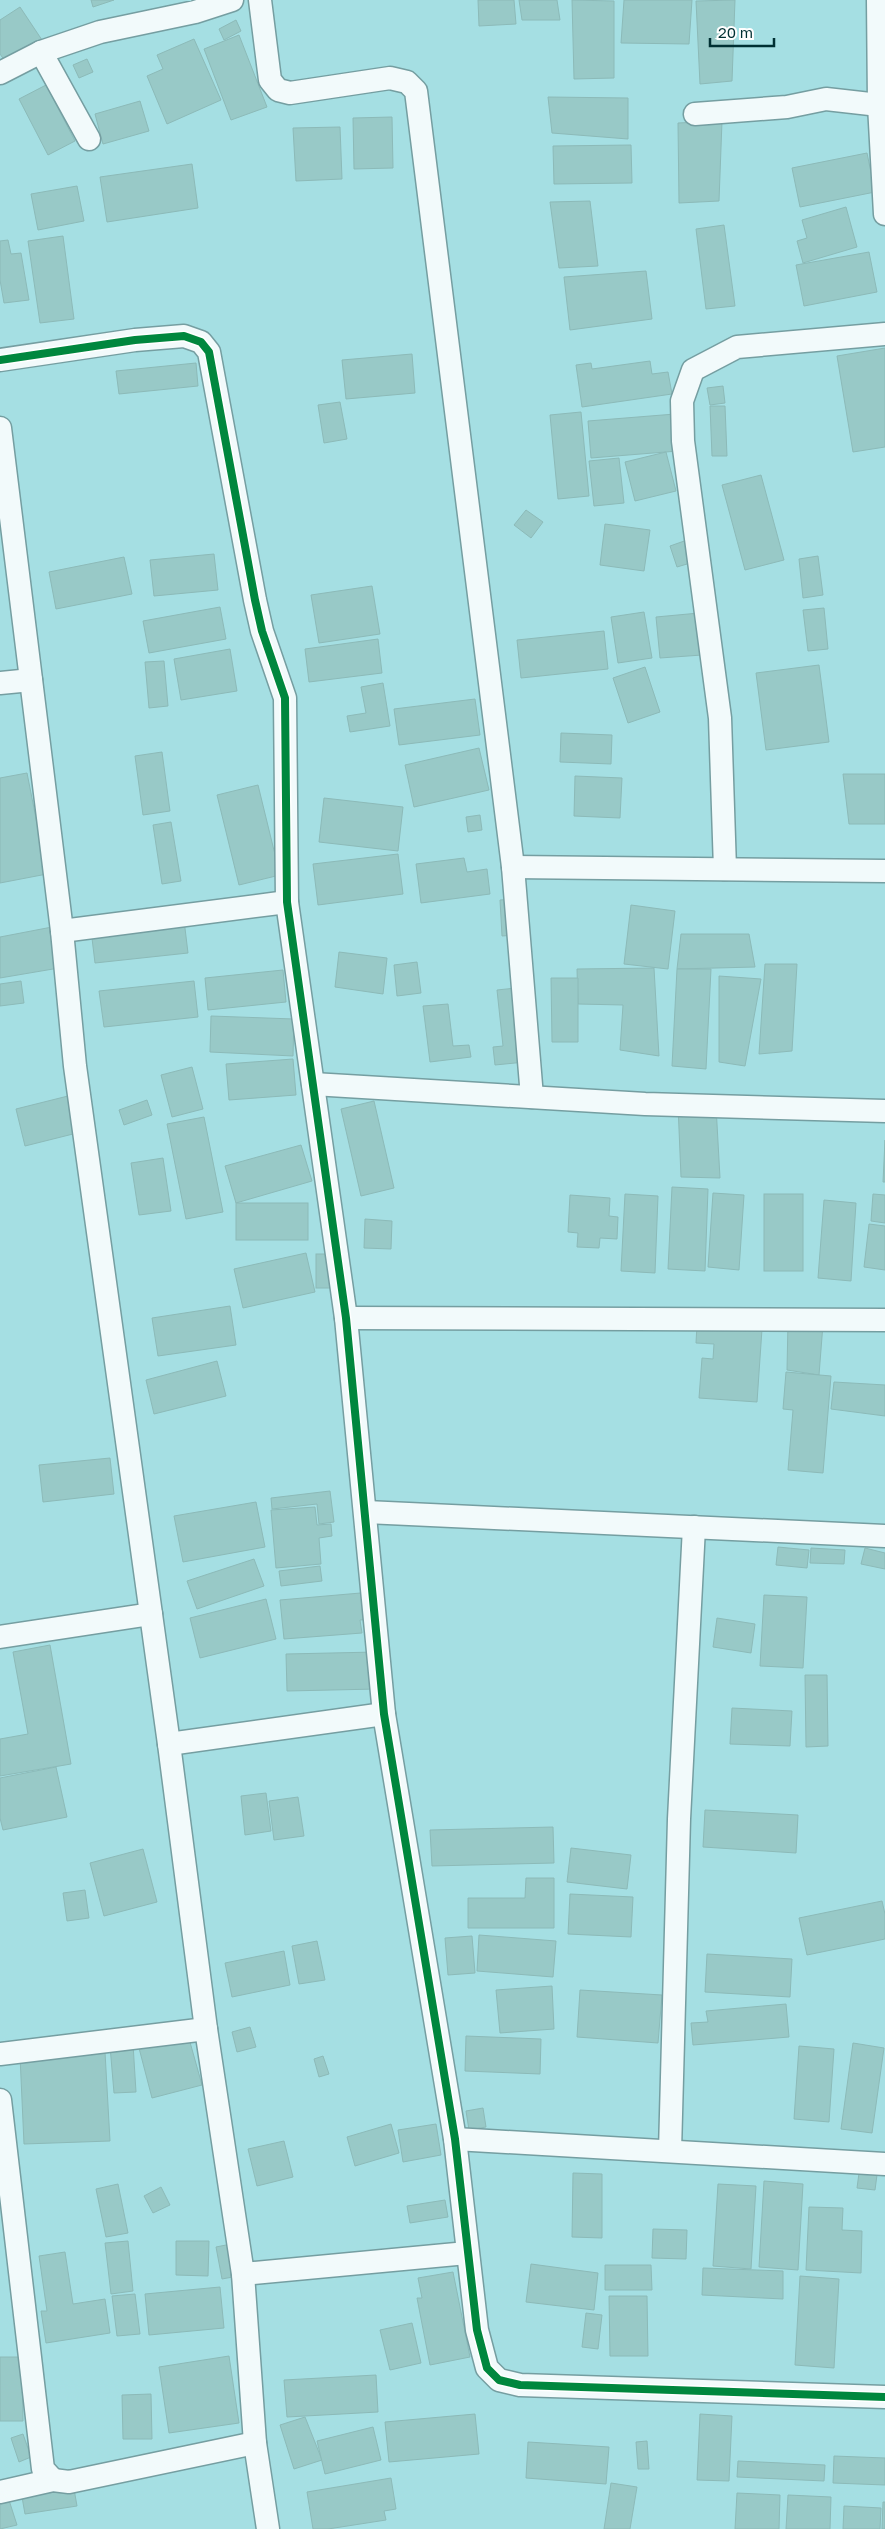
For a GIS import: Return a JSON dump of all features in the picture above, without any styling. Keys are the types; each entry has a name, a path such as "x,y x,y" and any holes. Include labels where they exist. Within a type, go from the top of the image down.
{"street":[{"path":"0,74 41,52 100,32 195,12 232,0"},
{"path":"260,0 270,80 278,90 290,93 390,78 407,82 416,91 513,867 532,1097"},
{"path":"878,0 879,106 885,214"},
{"path":"41,52 89,140"},
{"path":"694,114 787,107 826,99 879,106"},
{"path":"725,869 720,718 683,442 682,401 693,370 737,347 885,334"},
{"path":"0,360 135,340 184,336 201,342 210,352 255,600 262,631 285,698 287,902 346,1318 384,1714 455,2139 467,2253 479,2340 487,2368 499,2380 520,2385 885,2397"},
{"path":"0,428 62,930 75,1066 169,1744 206,2029 242,2274 255,2443 268,2529"},
{"path":"0,683 31,680"},
{"path":"513,867 885,871"},
{"path":"62,930 287,902"},
{"path":"313,1084 645,1104 885,1111"},
{"path":"346,1318 885,1320"},
{"path":"366,1512 885,1536"},
{"path":"670,2151 679,1819 694,1527"},
{"path":"0,1637 151,1614"},
{"path":"169,1744 384,1714"},
{"path":"0,2054 206,2029"},
{"path":"0,2100 6,2208 44,2469 53,2480"},
{"path":"455,2139 885,2164"},
{"path":"242,2274 467,2253"},
{"path":"0,2492 53,2480 69,2482 255,2443"}],"building":[{"path":"91,0 114,0 93,7"},
{"path":"478,0 514,0 516,24 479,26"},
{"path":"519,0 557,0 560,20 522,20"},
{"path":"572,0 614,1 614,78 574,79"},
{"path":"624,0 692,0 689,44 621,43"},
{"path":"735,0 732,81 700,84 696,1"},
{"path":"20,7 42,40 7,64 0,54 0,20"},
{"path":"236,20 241,31 224,40 219,29"},
{"path":"239,35 267,107 231,120 204,49"},
{"path":"194,39 221,100 167,124 147,76 163,69 157,55"},
{"path":"87,59 93,72 79,78 73,65"},
{"path":"46,85 75,141 48,155 19,99"},
{"path":"548,97 628,98 628,139 552,133"},
{"path":"140,101 149,131 103,144 95,114"},
{"path":"392,117 393,168 354,169 353,118"},
{"path":"722,121 719,201 679,203 678,123"},
{"path":"340,127 342,179 296,181 293,128"},
{"path":"631,145 632,183 554,184 553,146"},
{"path":"867,153 875,192 800,207 792,168"},
{"path":"192,164 198,208 107,222 100,177"},
{"path":"77,186 84,221 38,230 31,194"},
{"path":"590,201 598,266 559,268 550,202"},
{"path":"846,207 857,247 803,263 797,241 807,238 802,220"},
{"path":"724,225 735,306 706,309 696,229"},
{"path":"63,236 74,319 40,323 28,241"},
{"path":"8,240 11,254 21,253 29,300 4,303 0,280 0,241"},
{"path":"869,252 877,292 804,306 796,265"},
{"path":"646,271 652,319 570,330 564,277"},
{"path":"885,348 885,447 853,452 837,356"},
{"path":"412,354 415,393 346,399 342,360"},
{"path":"650,361 652,374 668,372 672,394 582,407 576,365 591,363 592,369"},
{"path":"196,363 198,386 119,394 116,371"},
{"path":"723,386 725,403 710,405 707,388"},
{"path":"340,402 347,439 324,443 318,405"},
{"path":"710,406 725,406 727,456 712,456"},
{"path":"581,412 589,496 558,499 550,415"},
{"path":"675,414 678,451 591,458 588,421"},
{"path":"666,452 676,491 635,501 625,462"},
{"path":"619,458 624,503 594,506 589,461"},
{"path":"761,475 784,560 745,570 722,485"},
{"path":"526,510 543,522 531,538 514,525"},
{"path":"605,524 650,530 644,571 600,565"},
{"path":"690,539 697,561 677,567 670,546"},
{"path":"214,554 218,590 154,596 150,560"},
{"path":"818,556 823,595 803,598 799,559"},
{"path":"124,557 132,594 56,609 49,572"},
{"path":"372,586 380,634 319,643 311,595"},
{"path":"220,607 226,639 149,653 143,621"},
{"path":"824,608 828,649 808,651 803,610"},
{"path":"644,612 652,658 618,663 611,617"},
{"path":"699,613 702,655 660,658 656,617"},
{"path":"604,631 608,669 521,678 517,640"},
{"path":"378,639 382,673 309,682 305,649"},
{"path":"230,649 237,691 181,700 174,659"},
{"path":"164,661 168,706 149,708 145,662"},
{"path":"819,665 829,742 766,750 756,673"},
{"path":"645,667 660,712 628,723 613,678"},
{"path":"383,683 390,726 350,732 347,716 366,713 361,687"},
{"path":"475,699 480,735 399,745 394,709"},
{"path":"561,733 612,735 611,764 560,762"},
{"path":"479,748 489,790 414,807 405,765"},
{"path":"162,752 170,811 143,815 135,756"},
{"path":"27,773 47,874 0,883 0,778"},
{"path":"843,774 885,774 885,824 849,824"},
{"path":"575,776 622,778 620,818 574,816"},
{"path":"258,785 280,875 239,885 217,795"},
{"path":"324,798 403,807 398,851 319,842"},
{"path":"480,815 482,830 468,832 466,817"},
{"path":"171,822 181,881 162,884 153,825"},
{"path":"398,854 403,894 318,905 313,864"},
{"path":"464,858 467,872 487,869 490,894 421,903 416,864"},
{"path":"514,899 516,935 502,936 500,900"},
{"path":"631,905 675,911 668,969 624,964"},
{"path":"184,920 188,953 95,963 91,930"},
{"path":"52,927 59,968 0,978 0,937"},
{"path":"681,934 749,934 755,967 677,969"},
{"path":"339,952 387,958 383,994 335,987"},
{"path":"417,962 421,993 397,996 394,965"},
{"path":"765,964 797,964 792,1051 759,1054"},
{"path":"654,968 659,1056 620,1050 623,1005 578,1004 577,969"},
{"path":"677,969 711,969 706,1069 672,1066"},
{"path":"283,970 286,1002 208,1010 205,978"},
{"path":"719,976 761,979 745,1066 719,1062"},
{"path":"551,978 578,978 578,1042 552,1042"},
{"path":"21,981 24,1003 0,1006 0,984"},
{"path":"194,981 198,1017 104,1027 99,991"},
{"path":"516,988 525,1062 495,1065 493,1047 503,1046 497,990"},
{"path":"448,1004 453,1046 469,1045 471,1057 430,1062 423,1006"},
{"path":"211,1016 294,1019 293,1056 210,1052"},
{"path":"293,1059 296,1095 229,1100 226,1064"},
{"path":"192,1067 203,1109 172,1117 161,1075"},
{"path":"68,1096 77,1133 25,1146 16,1109"},
{"path":"147,1100 152,1115 124,1125 119,1110"},
{"path":"374,1101 394,1188 361,1196 341,1109"},
{"path":"678,1105 716,1106 720,1178 681,1177"},
{"path":"204,1117 223,1212 186,1219 167,1124"},
{"path":"885,1140 885,1182 883,1182"},
{"path":"301,1145 312,1181 236,1203 225,1166"},
{"path":"163,1158 171,1211 139,1215 131,1163"},
{"path":"672,1187 708,1189 705,1271 668,1269"},
{"path":"713,1193 744,1195 739,1270 708,1267"},
{"path":"625,1194 658,1196 655,1273 621,1271"},
{"path":"764,1194 803,1194 803,1271 764,1271"},
{"path":"873,1194 885,1195 885,1223 871,1221"},
{"path":"570,1195 610,1198 609,1216 618,1217 617,1239 600,1238 599,1248 577,1247 578,1233 568,1232"},
{"path":"824,1200 856,1203 851,1281 818,1278"},
{"path":"236,1203 308,1203 308,1240 236,1240"},
{"path":"365,1219 392,1221 391,1249 364,1248"},
{"path":"869,1224 885,1226 885,1270 864,1267"},
{"path":"306,1253 315,1292 243,1308 234,1269"},
{"path":"316,1254 334,1254 334,1288 316,1288"},
{"path":"230,1306 236,1345 158,1356 152,1318"},
{"path":"788,1322 823,1324 819,1375 787,1370"},
{"path":"697,1325 762,1329 757,1402 699,1398 702,1358 713,1359 714,1344 696,1343"},
{"path":"217,1361 226,1396 154,1414 146,1380"},
{"path":"786,1372 831,1376 823,1473 788,1470 793,1410 783,1409"},
{"path":"834,1382 885,1385 885,1416 831,1409"},
{"path":"110,1458 114,1494 43,1502 39,1465"},
{"path":"330,1491 334,1522 319,1524 317,1504 272,1509 271,1498"},
{"path":"256,1502 265,1547 183,1562 174,1516"},
{"path":"315,1507 317,1525 331,1524 332,1536 319,1538 321,1564 276,1568 271,1510"},
{"path":"778,1547 809,1550 807,1568 776,1565"},
{"path":"811,1548 845,1550 844,1564 810,1563"},
{"path":"865,1548 885,1553 885,1569 861,1564"},
{"path":"254,1559 264,1586 197,1609 187,1581"},
{"path":"320,1566 322,1581 281,1586 279,1571"},
{"path":"372,1592 375,1619 360,1620 362,1633 284,1639 280,1600"},
{"path":"764,1595 807,1597 803,1668 760,1666"},
{"path":"266,1599 276,1639 200,1658 190,1618"},
{"path":"717,1618 755,1624 751,1653 713,1647"},
{"path":"50,1645 71,1764 0,1776 0,1739 28,1734 13,1652"},
{"path":"376,1652 377,1689 287,1691 286,1654"},
{"path":"805,1675 827,1675 828,1746 806,1747"},
{"path":"732,1708 792,1711 790,1746 730,1744"},
{"path":"56,1767 67,1817 3,1830 0,1818 0,1778"},
{"path":"266,1793 271,1831 245,1835 241,1796"},
{"path":"298,1797 304,1836 274,1840 269,1801"},
{"path":"705,1810 798,1815 796,1853 703,1847"},
{"path":"553,1827 554,1863 432,1866 430,1830"},
{"path":"571,1848 631,1855 627,1889 567,1882"},
{"path":"143,1849 157,1902 104,1916 90,1863"},
{"path":"526,1878 554,1878 554,1928 468,1928 468,1898 525,1898"},
{"path":"85,1890 89,1918 67,1921 63,1893"},
{"path":"570,1894 633,1897 631,1937 568,1934"},
{"path":"882,1901 885,1914 885,1939 807,1955 799,1918"},
{"path":"479,1935 556,1941 553,1977 477,1971"},
{"path":"472,1936 475,1973 448,1975 445,1938"},
{"path":"317,1941 325,1980 299,1984 292,1946"},
{"path":"284,1951 290,1985 232,1997 225,1963"},
{"path":"707,1954 792,1959 790,1997 705,1992"},
{"path":"552,1986 554,2029 500,2033 496,1990"},
{"path":"580,1990 662,1995 658,2043 577,2037"},
{"path":"786,2004 789,2037 693,2045 691,2023 708,2022 706,2011"},
{"path":"250,2027 256,2047 237,2052 232,2032"},
{"path":"188,2035 202,2085 152,2098 139,2048"},
{"path":"466,2036 541,2039 540,2074 465,2071"},
{"path":"853,2043 884,2048 872,2133 841,2129"},
{"path":"133,2044 136,2092 114,2093 110,2046"},
{"path":"799,2046 834,2049 829,2122 794,2119"},
{"path":"105,2052 110,2141 24,2144 20,2056"},
{"path":"323,2056 329,2074 319,2077 314,2059"},
{"path":"483,2108 486,2127 469,2130 466,2111"},
{"path":"391,2124 399,2153 355,2166 347,2137"},
{"path":"436,2124 441,2155 403,2162 398,2130"},
{"path":"284,2141 293,2177 257,2186 248,2149"},
{"path":"573,2173 602,2174 602,2238 572,2237"},
{"path":"859,2173 877,2175 875,2190 857,2188"},
{"path":"764,2181 803,2184 798,2270 759,2267"},
{"path":"118,2184 128,2233 106,2237 96,2189"},
{"path":"718,2184 756,2186 751,2269 713,2266"},
{"path":"161,2187 170,2205 153,2213 144,2196"},
{"path":"445,2200 448,2217 410,2223 407,2206"},
{"path":"809,2207 843,2208 842,2230 862,2231 861,2273 806,2270"},
{"path":"653,2229 687,2230 686,2259 652,2258"},
{"path":"128,2241 133,2291 111,2294 105,2243"},
{"path":"176,2241 209,2241 208,2276 176,2275"},
{"path":"231,2244 238,2276 222,2279 216,2247"},
{"path":"65,2252 73,2304 105,2299 110,2333 46,2343 41,2311 47,2311 39,2256"},
{"path":"531,2264 598,2273 594,2310 526,2302"},
{"path":"605,2265 651,2265 652,2290 605,2290"},
{"path":"703,2268 783,2271 783,2299 702,2295"},
{"path":"453,2272 470,2357 430,2365 417,2298 422,2298 418,2278"},
{"path":"800,2276 839,2279 834,2368 795,2365"},
{"path":"220,2287 224,2328 149,2335 145,2294"},
{"path":"135,2294 140,2334 117,2336 112,2296"},
{"path":"609,2296 647,2296 648,2356 610,2356"},
{"path":"586,2313 602,2315 598,2349 582,2347"},
{"path":"412,2323 421,2363 390,2370 380,2330"},
{"path":"229,2356 239,2423 169,2433 159,2367"},
{"path":"0,2357 22,2357 23,2421 0,2421"},
{"path":"376,2375 378,2412 287,2417 284,2380"},
{"path":"151,2394 152,2439 123,2439 122,2395"},
{"path":"475,2414 479,2454 389,2462 385,2422"},
{"path":"700,2414 732,2416 729,2481 697,2480"},
{"path":"305,2417 322,2460 294,2469 280,2425"},
{"path":"373,2427 381,2460 325,2474 317,2441"},
{"path":"23,2434 31,2457 19,2462 11,2438"},
{"path":"647,2441 649,2469 638,2469 636,2442"},
{"path":"528,2442 609,2447 606,2484 526,2478"},
{"path":"834,2456 885,2458 885,2485 833,2483"},
{"path":"738,2461 825,2465 824,2481 737,2477"},
{"path":"391,2478 396,2509 384,2511 386,2520 328,2529 313,2529 307,2492"},
{"path":"611,2483 637,2487 630,2529 604,2529"},
{"path":"74,2489 77,2506 25,2514 22,2497"},
{"path":"737,2493 780,2495 779,2529 735,2529"},
{"path":"788,2495 831,2497 830,2529 786,2529"},
{"path":"8,2497 17,2525 0,2529 0,2499"},
{"path":"883,2502 885,2502 885,2529 882,2529"},
{"path":"844,2506 881,2508 880,2529 843,2529"}],"cycle path":[{"path":"0,360 135,340 184,336 201,342 209,352 255,600 262,631 285,698 287,902 346,1318 384,1714 455,2139 477,2330 487,2368 499,2380 520,2385 885,2397"}]}
